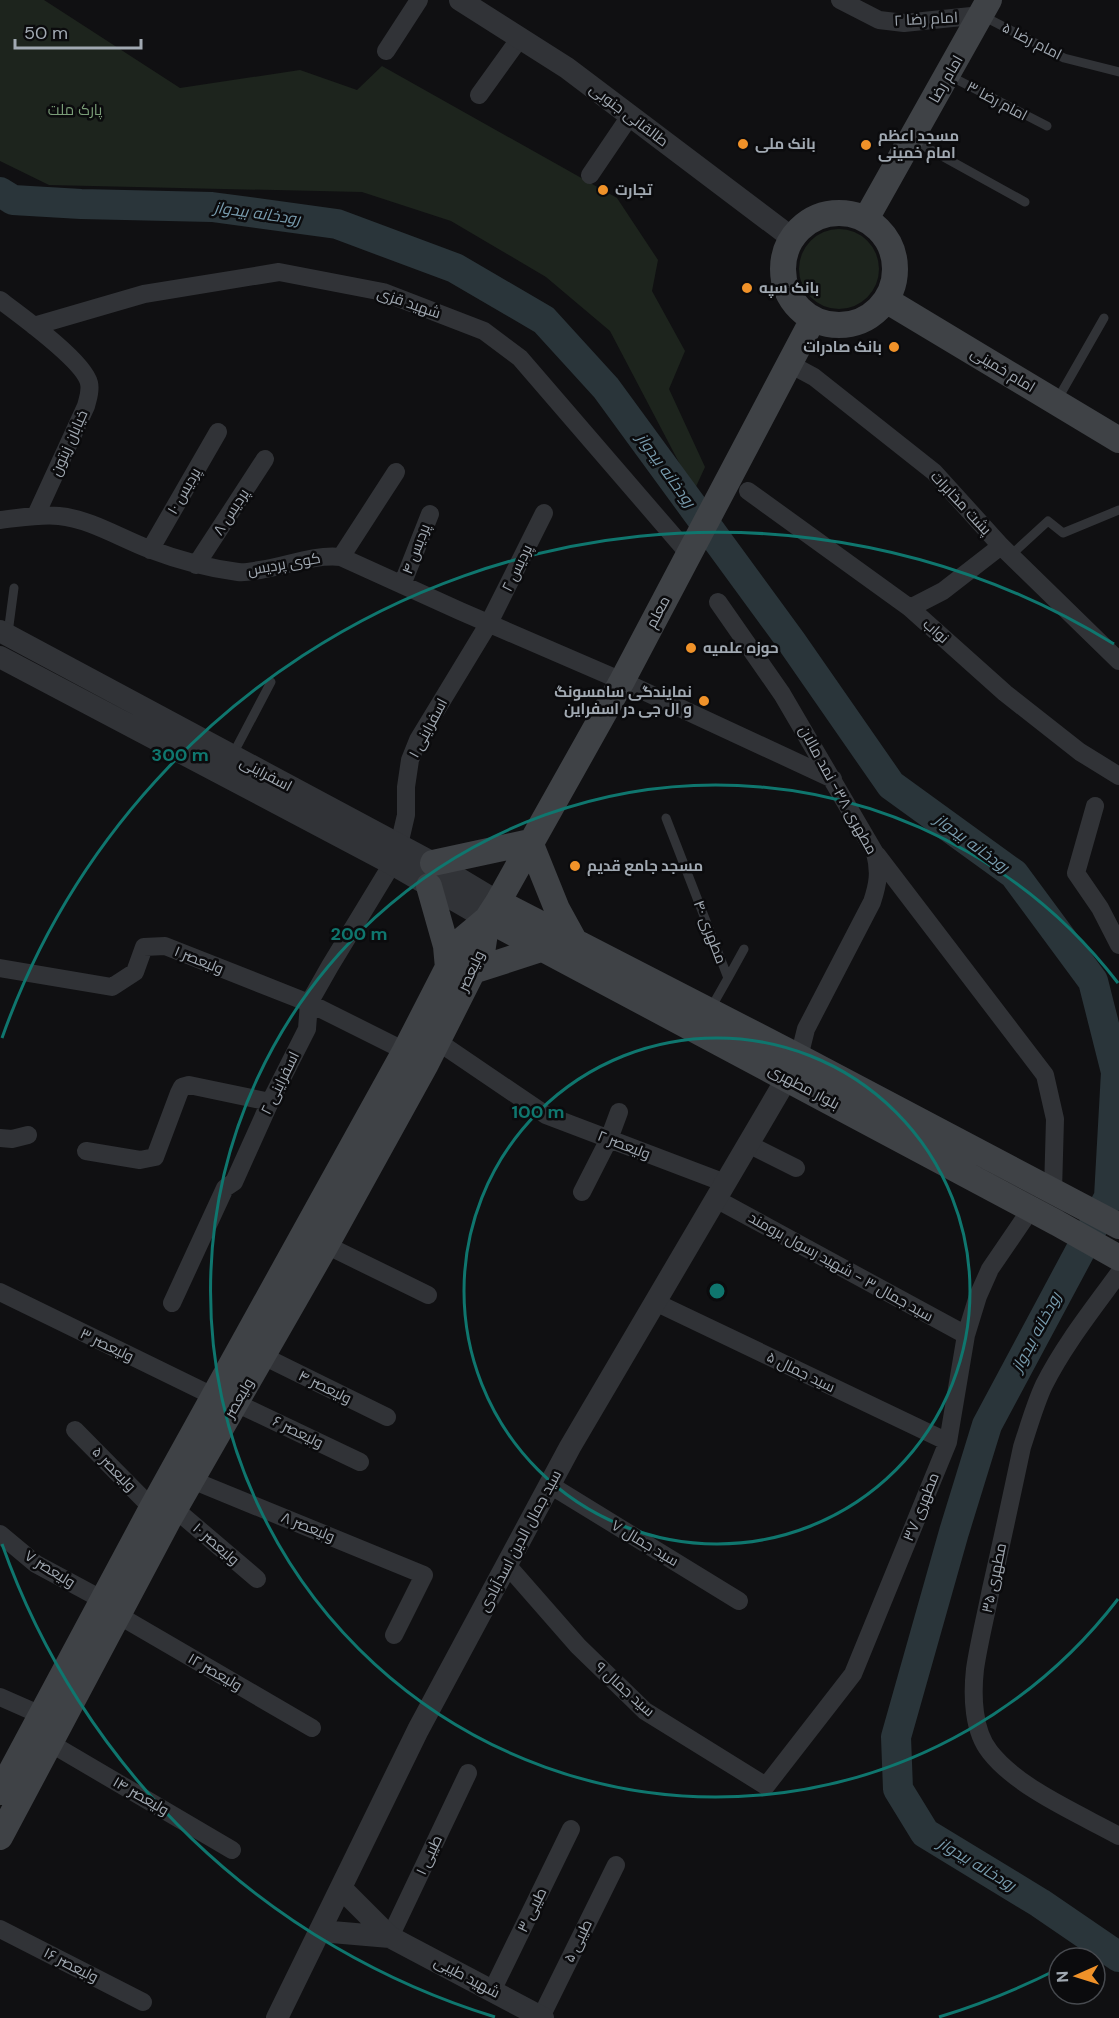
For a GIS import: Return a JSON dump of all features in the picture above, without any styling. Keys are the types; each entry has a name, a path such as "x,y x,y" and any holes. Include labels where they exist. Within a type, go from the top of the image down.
{"main road":[{"name":"امام رضا","path":"866,219 985,8"},
{"path":"833,213 850,214 866,219 880,231 891,246 895,264 894,283 886,300 875,312 861,321 845,325 829,324 813,319 798,307 788,292 783,274 785,255 792,238 803,226 817,217 833,213"},
{"name":"امام خمینی","path":"886,300 1119,440"},
{"name":"معلم","path":"492,911 622,681 813,319"},
{"path":"448,968 446,946 431,874 530,842 557,909 574,940"},
{"name":"بلوار مطهری","path":"492,911 574,940 710,1011 793,1067 1031,1209 1089,1241 1118,1263"},
{"name":"بلوار مطهری","path":"492,911 541,949 793,1067 1064,1197 1111,1222"},
{"name":"ولیعصر","path":"165,1512 192,1480 226,1400 263,1356 326,1245 422,1052 448,968 462,940 492,911"},
{"name":"ولیعصر","path":"0,1792 41,1715 111,1608 422,1052 473,971 483,953 492,911"},
{"path":"473,971 541,949"},
{"path":"1089,1241 1111,1222"},
{"name":"ولیعصر","path":"0,1836 50,1743 111,1608"}],"street":[{"path":"386,51 419,0"},
{"name":"طالقانی جنوبی","path":"460,0 567,68 792,238"},
{"name":"امام رضا ۲","path":"840,0 879,20 904,23 985,8"},
{"path":"479,95 520,38"},
{"path":"590,175 630,116"},
{"name":"شهید قزی","path":"34,326 144,294 279,272 383,292 484,331 520,358 689,554"},
{"name":"خیابان زیتون","path":"0,300 82,368 89,382 90,392 86,406 36,515"},
{"name":"پشت مخابرات","path":"788,363 814,377 934,472 1006,550 1119,661"},
{"name":"پردیس ۱۰","path":"150,550 218,432"},
{"name":"پردیس ۸","path":"196,565 265,459"},
{"path":"341,557 396,472"},
{"name":"نواب","path":"748,491 910,608 1005,693 1080,752 1119,776"},
{"name":"پردیس ۲","path":"489,622 544,513"},
{"name":"پردیس ۴","path":"402,585 430,514"},
{"name":"کوی پردیس","path":"0,520 36,515 62,516 196,565 242,573 311,558 341,557 622,681 833,779"},
{"path":"910,608 943,591 1006,550"},
{"name":"مطهری ۳۸- نمد مالان","path":"718,602 782,694 875,853 879,868 878,884 872,902 806,1029 793,1067"},
{"name":"اسفراینی ۱","path":"395,855 406,815 406,787 410,760 418,740 489,622"},
{"name":"اسفراینی","path":"2,641 232,756 304,806"},
{"name":"اسفراینی","path":"2,641 431,874 492,911"},
{"path":"1095,806 1076,873 1100,908 1119,945"},
{"path":"875,853 1045,1075 1055,1119 1064,1197"},
{"name":"اسفراینی ۲","path":"172,1303 225,1188 234,1182 270,1102 307,1029 309,1003 395,855"},
{"name":"ولیعصر ۱","path":"0,968 112,987 135,972 144,947 165,946 309,1003 422,1052"},
{"name":"ولیعصر ۲","path":"422,1052 546,1115 609,1139 721,1191"},
{"name":"سید جمال الدین اسدآبادی","path":"277,2018 418,1730 550,1485 793,1067"},
{"path":"86,1151 140,1160 155,1157 178,1093 189,1085 270,1102"},
{"path":"582,1192 609,1139 619,1112"},
{"path":"0,1138 12,1139 28,1136"},
{"path":"748,1144 796,1168"},
{"name":"سید جمال ۳ - شهید رسول برومند","path":"721,1191 966,1335"},
{"name":"مطهری ۳۷","path":"766,1786 853,1674 948,1442 966,1335 978,1296 990,1269 1031,1209"},
{"path":"326,1245 428,1295"},
{"name":"مطهری ۳۵","path":"1118,1263 1044,1385 1022,1446 975,1671 974,1705 979,1734 989,1752 1011,1773 1045,1796 1119,1836"},
{"name":"ولیعصر ۳","path":"0,1292 226,1400"},
{"name":"سید جمال ۵","path":"655,1302 948,1442"},
{"name":"ولیعصر ۴","path":"263,1356 387,1417"},
{"name":"ولیعصر ۶","path":"226,1400 360,1462"},
{"name":"ولیعصر ۵","path":"75,1430 165,1512"},
{"name":"ولیعصر ۸","path":"192,1480 424,1575 394,1635"},
{"name":"سید جمال ۷","path":"550,1485 739,1600"},
{"name":"ولیعصر ۱۰","path":"165,1512 257,1579"},
{"name":"ولیعصر ۷","path":"0,1534 36,1564 111,1608"},
{"name":"سید جمال ۹","path":"507,1565 578,1646 645,1711 766,1786"},
{"name":"ولیعصر ۱۲","path":"111,1608 312,1728"},
{"path":"0,1697 41,1715"},
{"name":"ولیعصر ۱۴","path":"50,1743 232,1850"},
{"name":"طیبی ۱","path":"390,1937 468,1773"},
{"name":"طیبی ۳","path":"492,1991 571,1829"},
{"name":"طیبی ۵","path":"542,2017 615,1866"},
{"name":"شهید طیبی","path":"341,1888 390,1937 542,2017"},
{"name":"ولیعصر ۱۶","path":"0,1929 143,2002"},
{"name":"شهید طیبی","path":"320,1931 390,1937"}],"lane":[{"name":"امام رضا ۵","path":"985,8 1064,58 1119,72"},
{"name":"امام رضا ۳","path":"948,75 1047,126"},
{"path":"911,139 1025,202"},
{"path":"1056,402 1104,318"},
{"path":"1006,550 1048,521 1063,533 1119,510"},
{"path":"2,641 14,588"},
{"path":"232,756 271,682"},
{"name":"مطهری ۴۰","path":"666,818 728,978 710,1011"},
{"path":"728,978 744,949"}],"green space":[{"name":"پارک ملت","path":"0,0 44,0 180,88 300,70 357,90 382,66 617,198 658,260 652,291 685,351 669,389 705,467 694,491 610,331 546,277 451,221 362,192 49,185 0,161"},
{"path":"831,229 847,229 868,240 879,261 879,277 868,298 847,309 831,309 817,303 805,291 799,277 799,261 805,247 817,235"}],"waterway":[{"name":"رودخانه بیدواز","path":"0,192 13,200 212,207 337,224 455,268 544,320 606,388 791,641 891,785 1014,874 1093,981 1116,1072 1109,1197 987,1425 896,1737 898,1789 925,1833 1040,1903 1119,1957"}],"place":[{"name":"بانک ملی","path":"743,144"},
{"name":"مسجد اعظم امام خمینی","path":"866,145"},
{"name":"تجارت","path":"603,190"},
{"name":"بانک سپه","path":"747,288"},
{"name":"بانک صادرات","path":"894,347"},
{"name":"حوزه علمیه","path":"691,648"},
{"name":"نمایندگی سامسونگ و ال جی در اسفراین","path":"704,701"},
{"name":"مسجد جامع قدیم","path":"575,866"}]}
